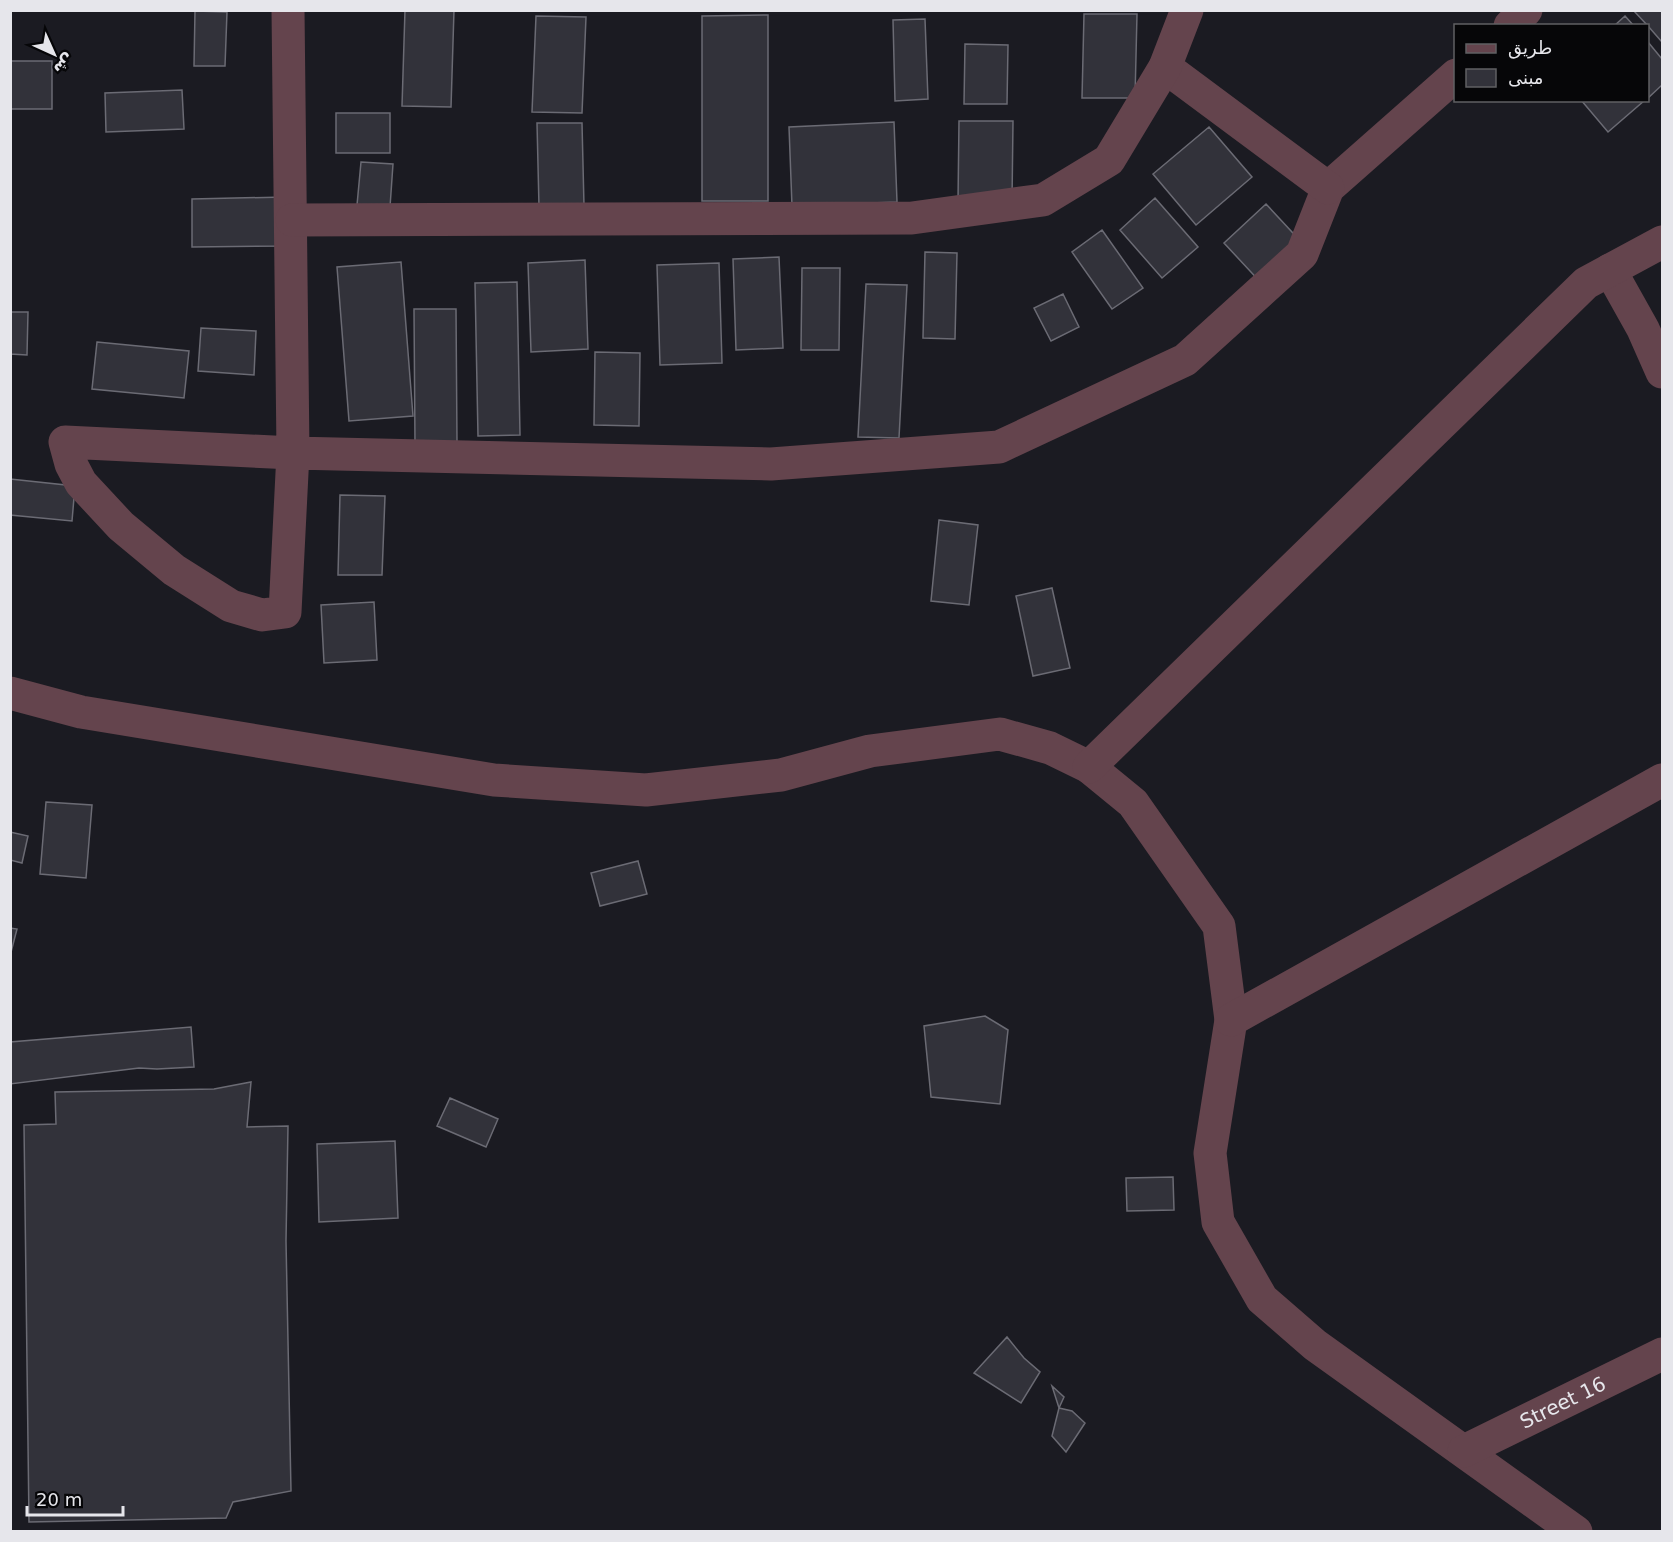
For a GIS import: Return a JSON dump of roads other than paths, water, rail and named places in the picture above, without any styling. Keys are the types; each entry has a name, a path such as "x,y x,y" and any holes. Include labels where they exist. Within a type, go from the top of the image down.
{"street":[{"path":"288,10 293,453 285,612 262,615 231,606 174,570 121,526 81,483 70,464 65,442 293,453 771,464 999,447 1185,360 1302,254 1329,188 1454,76"},
{"path":"292,220 912,218 1043,200 1110,160 1165,67 1187,10"},
{"path":"1512,24 1526,10"},
{"path":"1165,67 1329,188"},
{"path":"1089,767 1586,283 1662,242"},
{"path":"1610,270 1643,329 1662,372"},
{"path":"10,693 81,712 494,780 646,790 669,788 781,775 870,751 1000,734 1050,748 1089,767 1133,803 1219,926 1231,1020 1210,1153 1218,1222 1262,1299 1316,1345 1576,1532"},
{"path":"1231,1020 1662,780"},
{"name":"Street 16","path":"1464,1451 1662,1354"}]}
